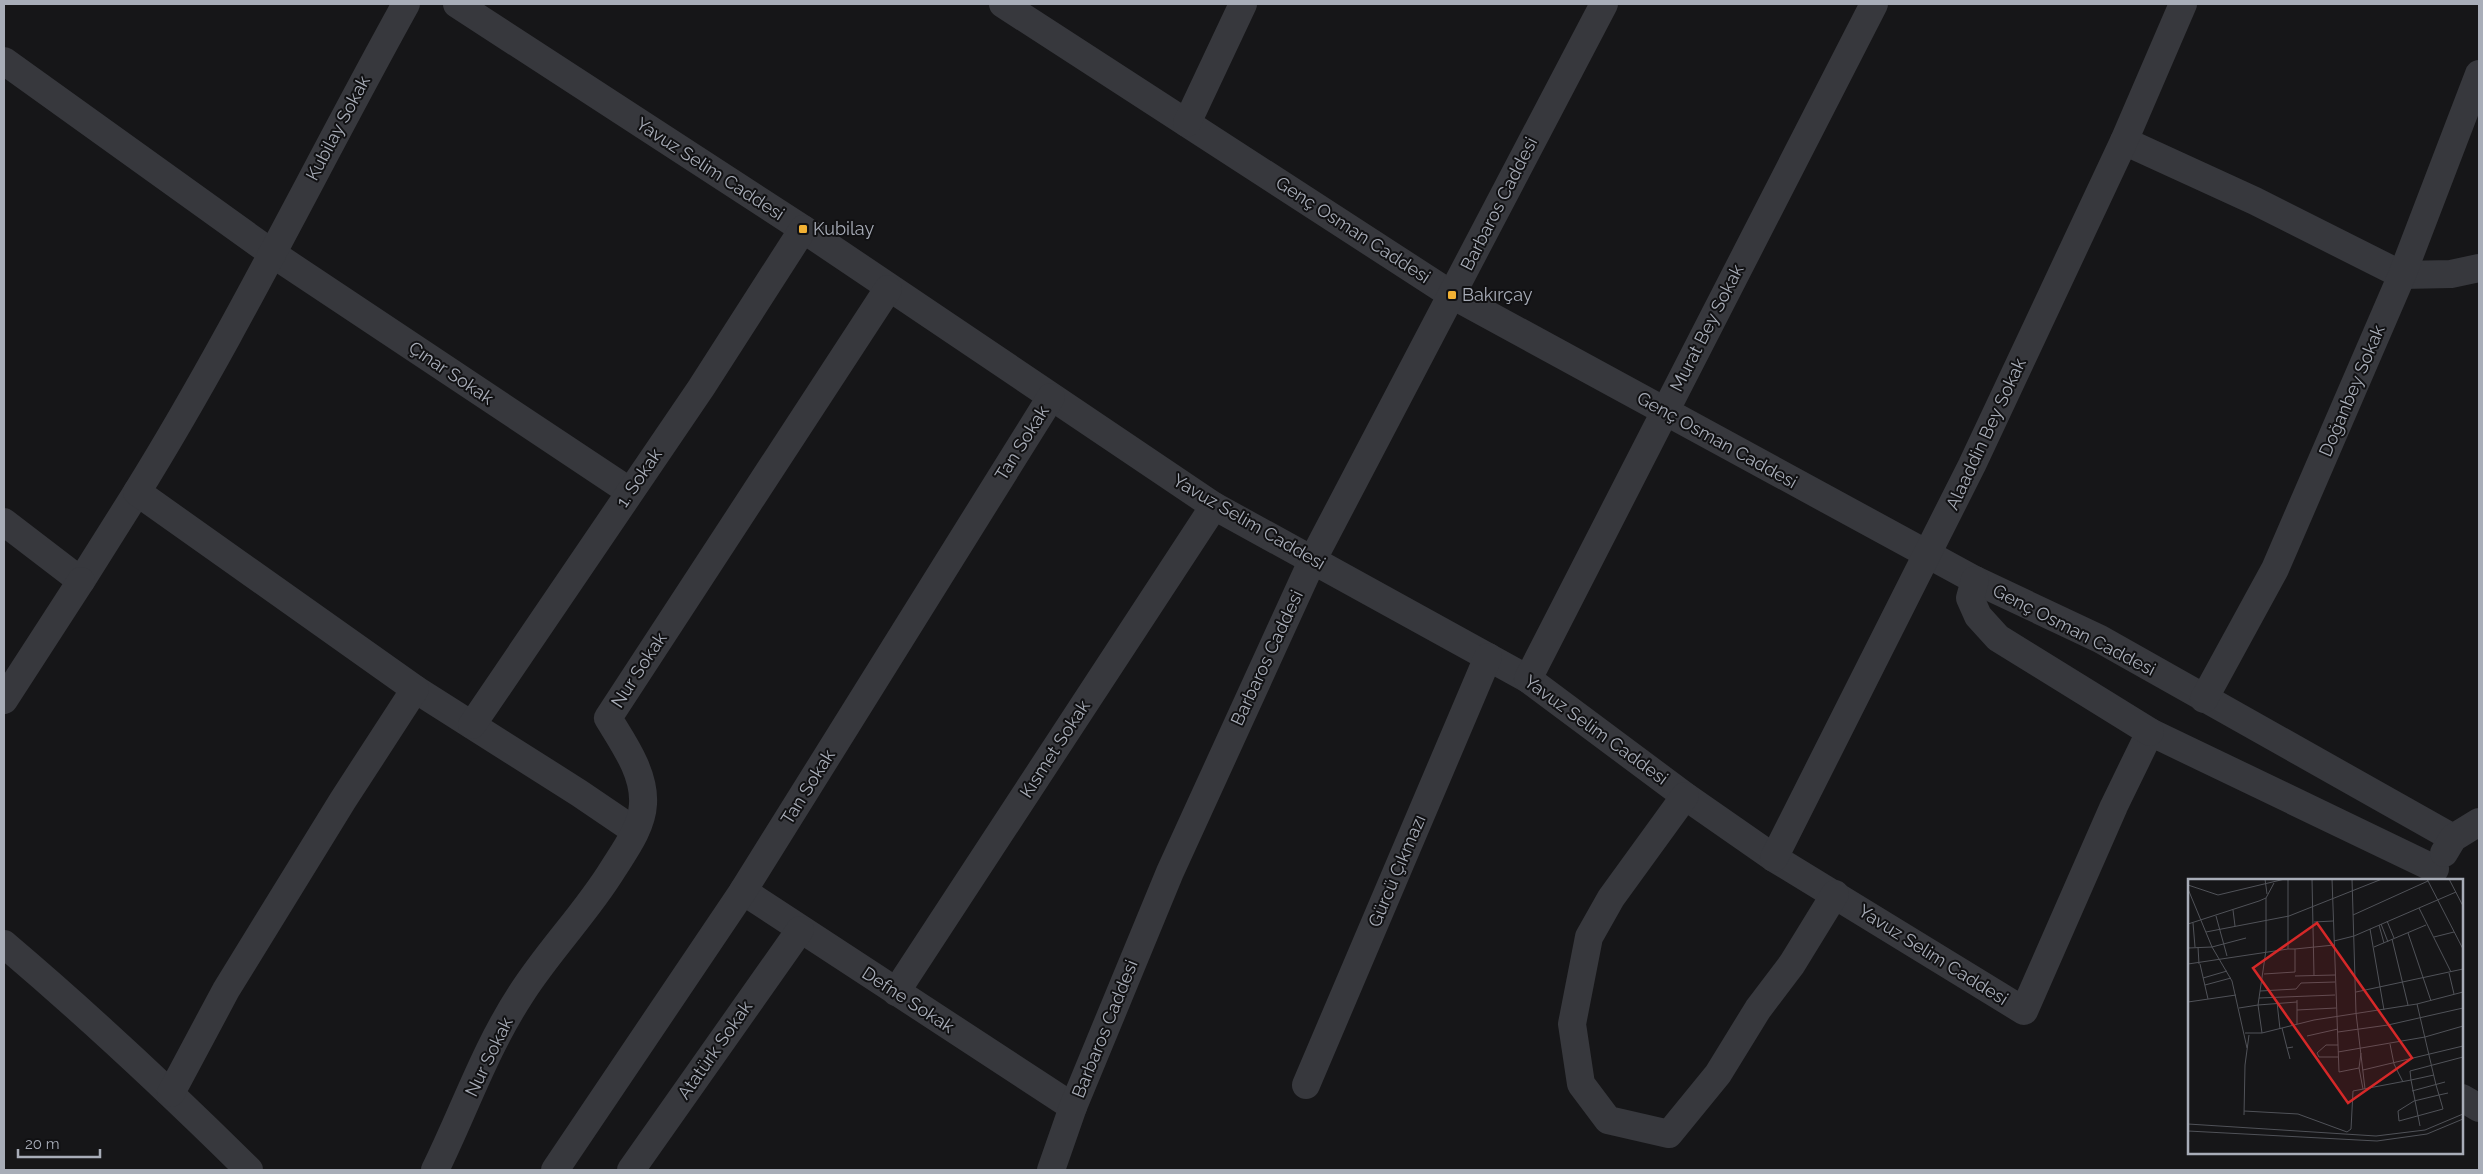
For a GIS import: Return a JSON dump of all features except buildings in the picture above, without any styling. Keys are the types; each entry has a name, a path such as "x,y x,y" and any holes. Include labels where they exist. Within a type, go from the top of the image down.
{"street":[{"name":"Kubilay Sokak","path":"4,700 81,581 174,431 273,254 337,128 406,4"},
{"name":"Yavuz Selim Caddesi","path":"457,4 803,230 888,289 1214,506 1528,679 1685,796 1774,858 2024,1011 2114,806 2150,732"},
{"name":"Genç Osman Caddesi","path":"1003,4 1452,294 1928,556 2100,639 2453,838"},
{"path":"1187,123 1243,4"},
{"name":"Barbaros Caddesi","path":"1052,1170 1073,1107 1170,872 1313,559 1604,4"},
{"name":"Murat Bey Sokak","path":"1528,679 1874,4"},
{"name":"Alaaddin Bey Sokak","path":"1774,858 1928,556 2124,140 2183,4"},
{"name":"Çınar Sokak","path":"4,61 273,254 629,491"},
{"name":"Doğanbey Sokak","path":"2204,699 2275,569 2402,275 2479,74"},
{"path":"2124,140 2255,201 2402,275 2451,274 2479,268"},
{"name":"1. Sokak","path":"472,725 629,491 701,388 803,230"},
{"name":"Nur Sokak","path":"435,1170 465,1108 489,1047 521,994 557,942 598,894 635,831 643,804 637,766 608,718 888,289"},
{"name":"Tan Sokak","path":"555,1170 743,891 1051,397"},
{"path":"137,492 415,689 635,831"},
{"name":"Kısmet Sokak","path":"896,992 1214,506"},
{"path":"4,522 81,581"},
{"path":"1975,580 1970,598 1978,616 1998,638 2150,732 2432,875 2453,838 2479,822"},
{"name":"Gürcü Çıkmazı","path":"1306,1086 1488,656"},
{"path":"171,1093 226,990 343,800 415,689"},
{"path":"1685,796 1611,898 1589,937 1572,1024 1581,1084 1608,1120 1669,1134 1718,1074 1758,1009 1792,964 1835,894"},
{"name":"Defne Sokak","path":"743,891 1073,1107"},
{"name":"Atatürk Sokak","path":"632,1170 800,930"},
{"path":"4,944 74,1003 171,1093 249,1170"},
{"path":"2463,1099 2479,1108"}],"place":[{"name":"Kubilay","path":"803,229"},
{"name":"Bakırçay","path":"1452,295"}]}
